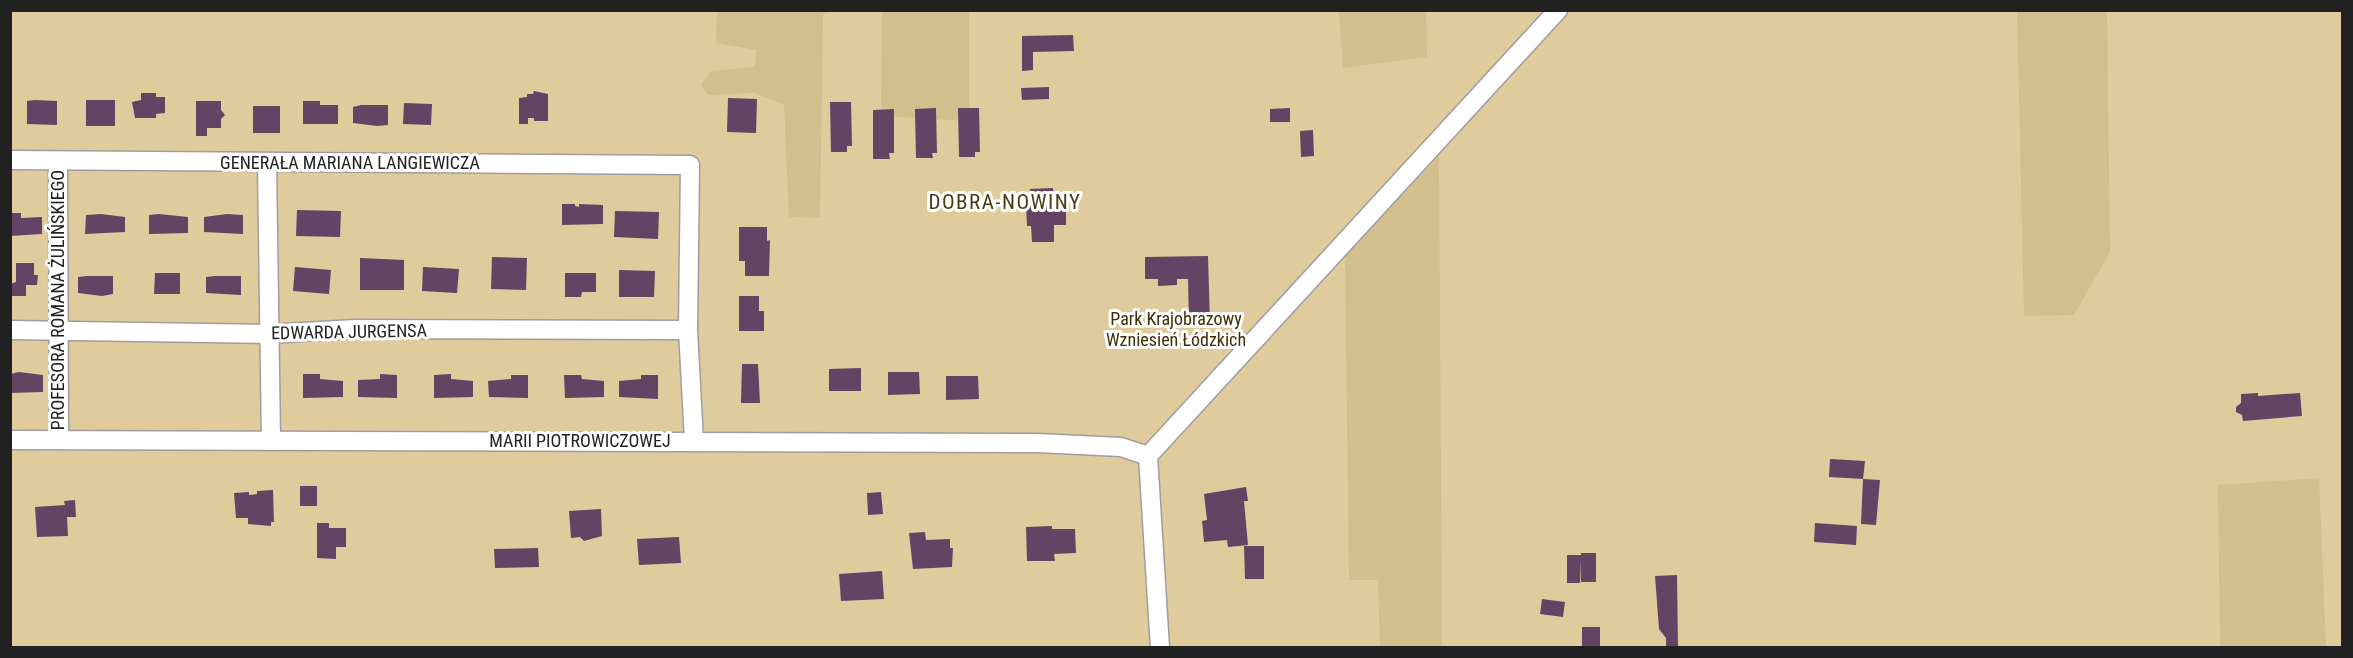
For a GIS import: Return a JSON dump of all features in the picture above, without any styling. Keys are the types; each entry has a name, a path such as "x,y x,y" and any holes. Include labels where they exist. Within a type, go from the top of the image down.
{"street":[{"path":"1160,648 1148,456 1558,10"},
{"name":"GENERAŁA MARIANA LANGIEWICZA","path":"10,160 690,165 688,330"},
{"name":"PROFESORA ROMANA ŻULIŃSKIEGO","path":"58,161 59,440"},
{"path":"267,163 271,441"},
{"name":"EDWARDA JURGENSA","path":"10,330 268,334 355,329 688,330"},
{"path":"688,330 694,441"},
{"name":"MARII PIOTROWICZOWEJ","path":"10,440 1084,443 1121,447 1148,456"}],"green space":[{"name":"Park Krajobrazowy Wzniesień Łódzkich","path":"11,11 2342,11 2342,647 11,647"}],"shaded area":[{"path":"717,10 834,11 823,14 820,218 789,217 784,105 754,93 708,95 701,85 711,71 755,67 756,50 716,43"},
{"path":"882,11 969,11 969,121 881,116"},
{"path":"1339,11 1426,11 1427,57 1343,68"},
{"path":"2017,11 2107,11 2110,252 2074,315 2024,316"},
{"path":"1439,156 1442,647 1380,647 1378,580 1349,580 1345,255"},
{"path":"2319,478 2326,647 2220,647 2218,485"}],"building":[{"path":"1073,35 1074,51 1033,52 1033,70 1022,71 1022,36"},
{"path":"1049,87 1049,99 1022,100 1021,88"},
{"path":"534,91 548,94 548,121 534,121 534,118 528,118 528,124 519,124 519,98 527,97 527,94 533,94"},
{"path":"141,93 156,93 156,97 165,97 165,113 156,114 156,118 135,118 132,102 141,100"},
{"path":"728,98 757,99 756,133 727,132"},
{"path":"86,100 115,100 115,126 86,126"},
{"path":"27,101 57,101 57,125 27,124"},
{"path":"196,101 221,101 221,110 225,115 221,119 221,128 207,128 207,136 196,136"},
{"path":"303,101 320,101 320,105 338,105 338,124 303,124"},
{"path":"830,102 851,102 852,146 847,146 847,152 831,152"},
{"path":"404,103 432,104 431,125 403,124"},
{"path":"388,105 388,125 353,123 353,107"},
{"path":"253,106 280,106 280,133 253,133"},
{"path":"936,108 937,153 932,153 933,158 916,158 915,109"},
{"path":"958,108 979,108 980,152 975,152 975,157 959,157"},
{"path":"1290,108 1290,122 1270,122 1270,109"},
{"path":"894,109 894,153 889,153 890,159 873,159 873,110"},
{"path":"1313,130 1314,156 1301,157 1300,131"},
{"path":"1053,188 1054,207 1066,206 1066,225 1054,225 1054,242 1032,242 1031,226 1027,226 1026,206 1031,206 1030,189"},
{"path":"562,204 575,204 579,207 579,204 603,205 603,224 562,225"},
{"path":"297,210 341,211 340,237 296,236"},
{"path":"615,211 659,212 658,239 614,237"},
{"path":"10,213 21,213 21,218 42,217 42,234 10,236"},
{"path":"227,214 243,215 243,234 204,232 204,217"},
{"path":"86,215 125,217 125,232 85,234"},
{"path":"149,215 188,217 188,233 149,234"},
{"path":"739,227 767,227 767,241 770,240 769,276 745,276 745,261 739,261"},
{"path":"1208,256 1210,323 1189,324 1188,279 1177,279 1177,285 1158,286 1158,279 1145,279 1145,257"},
{"path":"492,257 527,258 526,290 491,289"},
{"path":"360,258 404,260 404,290 360,290"},
{"path":"16,263 34,263 34,275 38,275 37,285 26,285 26,296 10,296 10,284 16,282"},
{"path":"295,267 331,270 329,294 293,291"},
{"path":"423,267 459,269 457,293 422,291"},
{"path":"619,270 655,271 654,297 619,297"},
{"path":"155,273 180,273 180,294 154,294"},
{"path":"565,273 596,273 596,292 582,292 581,297 565,297"},
{"path":"113,276 113,294 102,296 78,293 78,277"},
{"path":"241,276 241,295 206,293 206,277"},
{"path":"739,296 759,296 759,311 764,311 764,331 739,331"},
{"path":"742,364 758,364 760,403 741,403"},
{"path":"861,368 861,391 829,391 829,369"},
{"path":"19,372 43,375 43,392 10,393 10,374"},
{"path":"888,372 919,372 920,394 888,395"},
{"path":"303,374 320,374 320,379 343,381 343,397 303,398"},
{"path":"380,374 397,375 397,398 358,397 358,380 380,379"},
{"path":"451,374 451,379 473,381 473,397 434,398 434,375"},
{"path":"511,375 528,375 528,398 489,397 488,381 511,379"},
{"path":"564,375 581,375 582,379 604,381 604,397 565,398"},
{"path":"641,375 658,375 658,399 619,397 619,381 641,379"},
{"path":"946,376 978,376 979,399 946,400"},
{"path":"2258,393 2258,396 2300,393 2302,416 2243,421 2242,415 2236,412 2236,407 2241,403 2241,394"},
{"path":"1830,459 1865,461 1863,479 1829,477"},
{"path":"1863,479 1880,480 1876,525 1861,524"},
{"path":"300,486 317,486 317,506 300,506"},
{"path":"1246,487 1248,501 1244,501 1248,545 1228,547 1227,540 1204,542 1202,521 1207,520 1204,494"},
{"path":"273,490 274,522 271,522 271,526 248,524 248,518 236,518 234,493 249,492 249,495 257,494 257,491"},
{"path":"881,492 883,514 868,515 867,493"},
{"path":"75,500 76,517 67,517 68,536 37,537 35,507 65,505 64,501"},
{"path":"601,509 602,536 584,541 580,537 571,538 569,511"},
{"path":"317,523 329,523 329,528 346,528 346,547 336,547 336,559 317,558"},
{"path":"1815,523 1857,526 1856,545 1814,542"},
{"path":"1052,526 1052,529 1075,529 1076,553 1054,554 1055,561 1027,561 1026,527"},
{"path":"925,532 926,540 950,539 950,548 953,548 952,567 913,569 909,533"},
{"path":"679,537 681,563 639,565 637,539"},
{"path":"1244,546 1264,546 1264,579 1245,579"},
{"path":"538,548 539,567 495,568 494,549"},
{"path":"1581,553 1596,553 1596,582 1581,582 1580,560 1580,583 1567,583 1567,555 1581,555"},
{"path":"882,571 884,599 841,601 839,574"},
{"path":"1677,575 1678,648 1666,648 1666,638 1659,629 1655,576"},
{"path":"1542,599 1565,602 1563,617 1540,614"},
{"path":"1582,627 1600,627 1600,648 1582,648"}],"district":[{"name":"DOBRA-NOWINY","path":"1005,202"}]}
